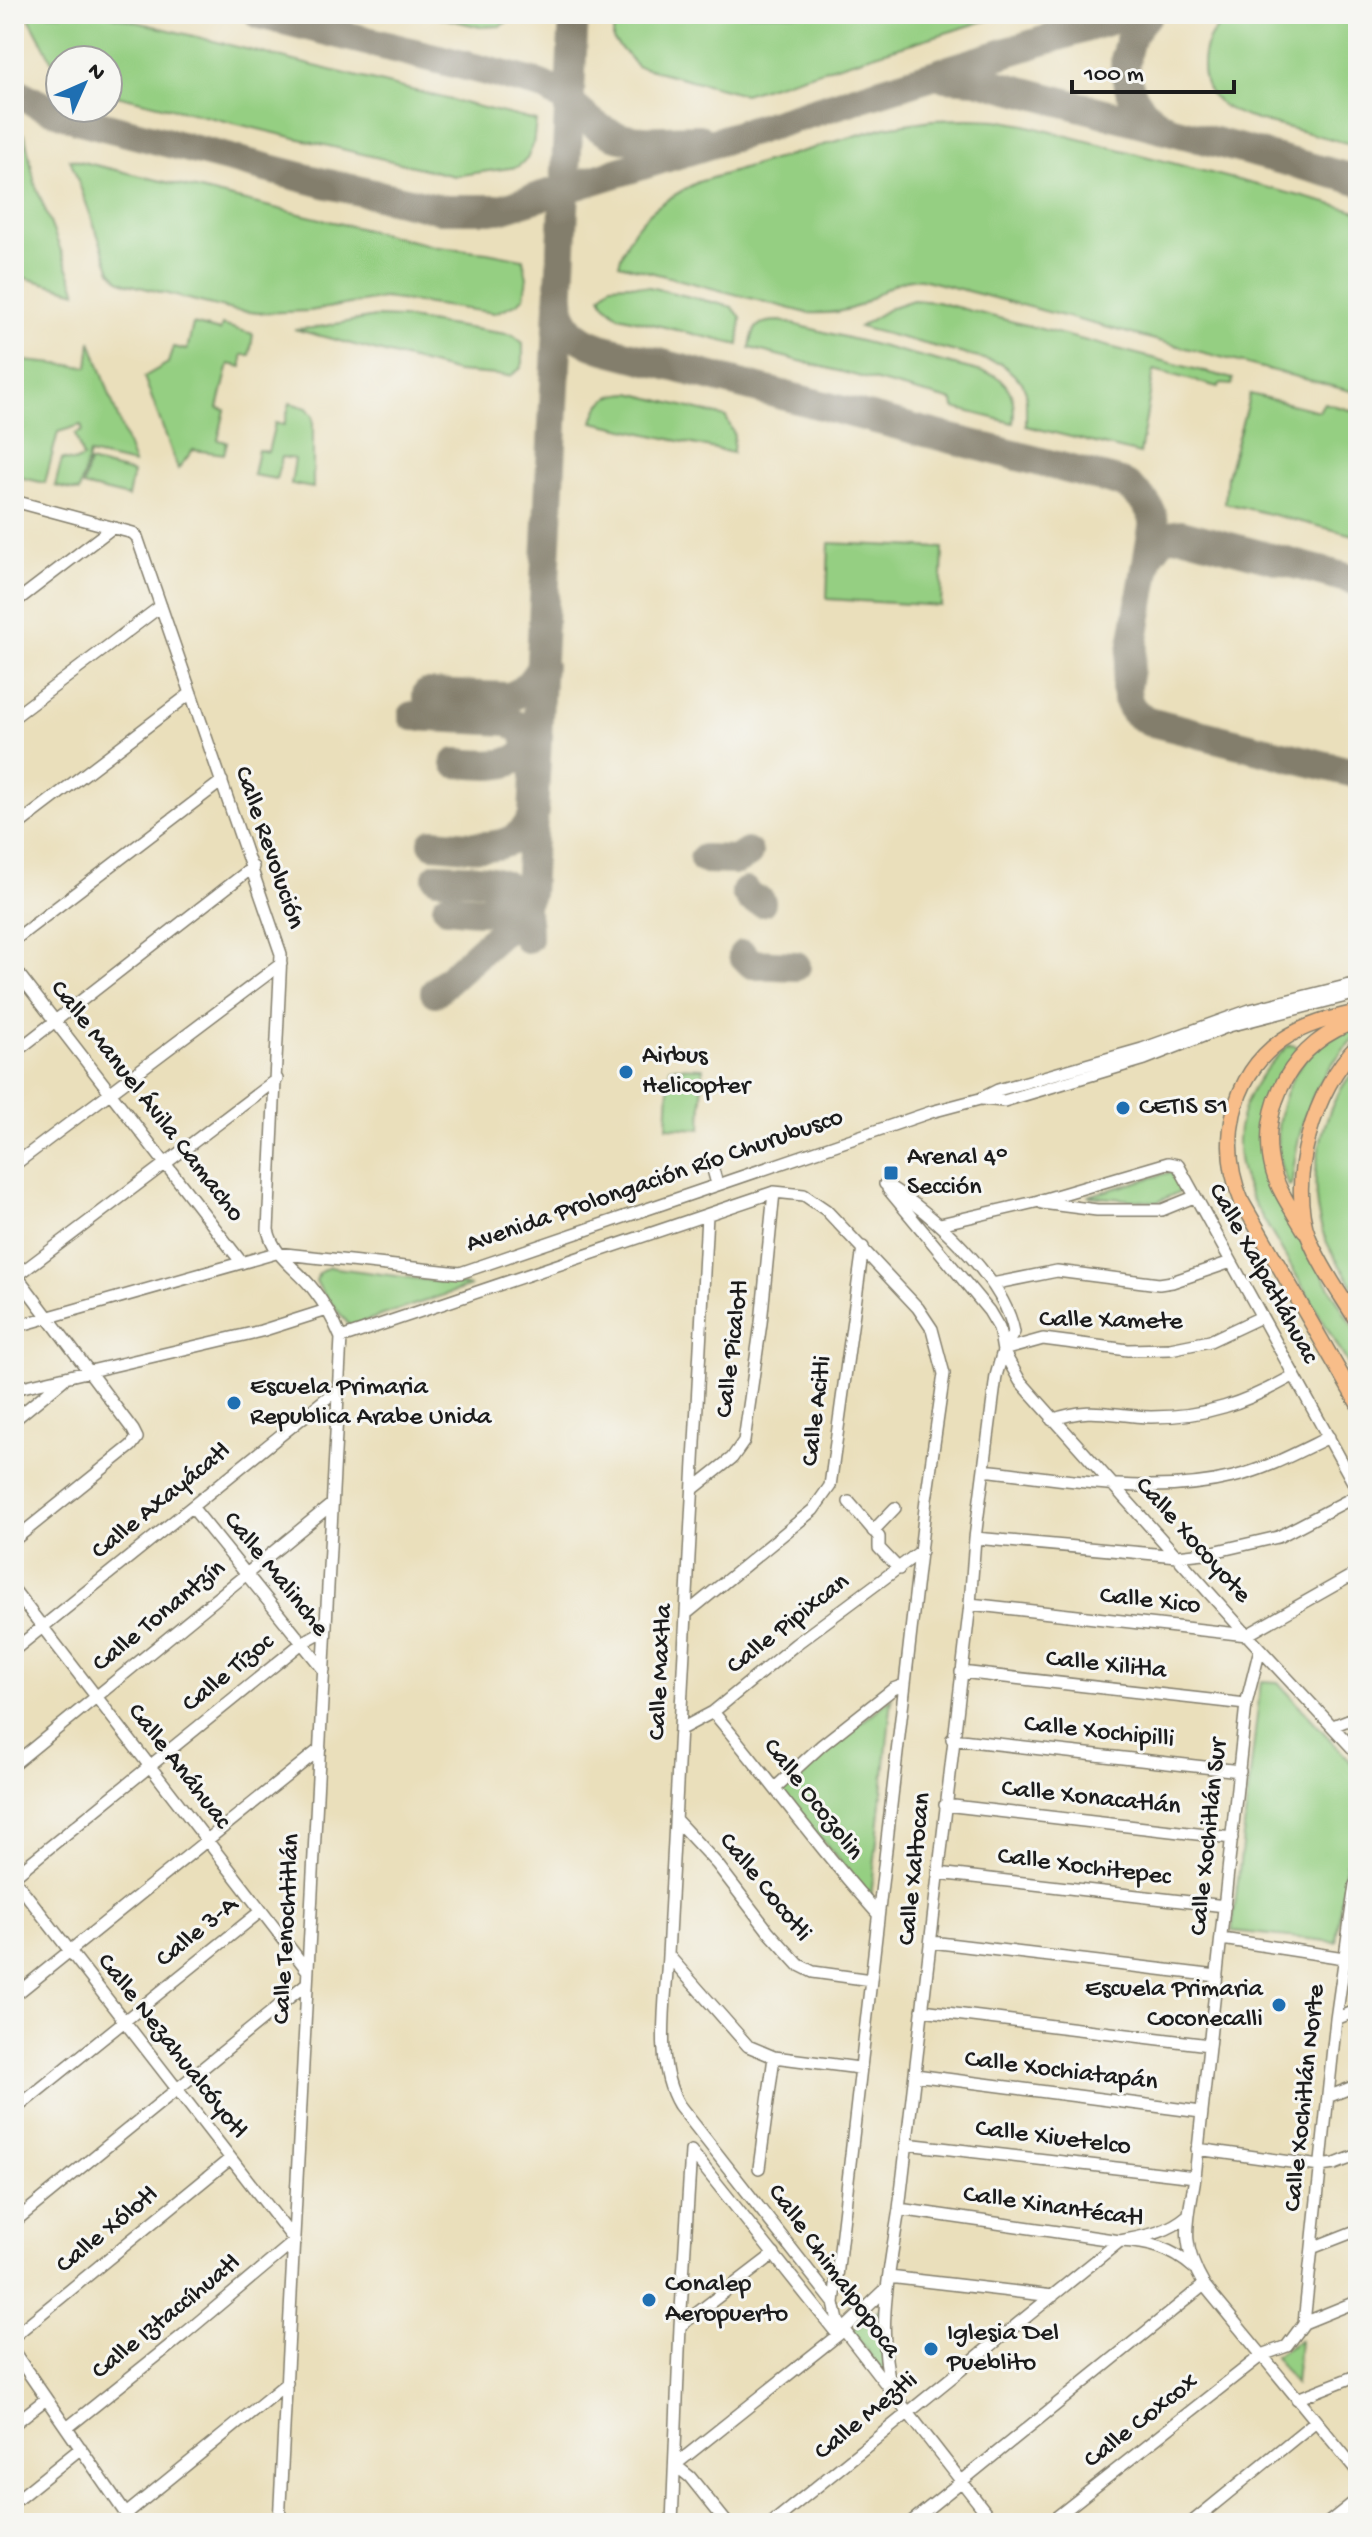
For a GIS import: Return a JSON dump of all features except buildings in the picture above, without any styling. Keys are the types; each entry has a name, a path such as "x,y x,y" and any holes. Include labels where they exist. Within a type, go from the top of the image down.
{"main road":[{"path":"1358,1012 1321,1021 1294,1033 1264,1055 1251,1071 1238,1098 1230,1134 1233,1175 1248,1212 1358,1404"},
{"path":"1358,1021 1330,1032 1306,1049 1278,1094 1270,1133 1273,1171 1284,1197 1358,1323"},
{"path":"1294,1033 1306,1049"},
{"path":"1309,1237 1302,1184 1308,1139 1327,1086 1358,1045"}],"street":[{"name":"Calle Revolución","path":"14,501 136,535 253,867 279,944 281,964 268,1230 276,1253"},
{"path":"14,603 112,528"},
{"path":"14,717 161,606"},
{"path":"14,828 191,693"},
{"path":"14,940 222,781"},
{"path":"14,1053 253,867"},
{"path":"14,1165 281,964"},
{"name":"Calle Manuel Ávila Camacho","path":"14,968 242,1263"},
{"name":"Avenida Prolongación Río Churubusco","path":"14,1327 276,1253 460,1273 931,1112 980,1099 998,1090 1142,1049 1250,1010 1358,983"},
{"name":"Avenida Prolongación Río Churubusco","path":"980,1099 1004,1101 1145,1059 1229,1026 1358,993"},
{"path":"14,1540 137,1438 15,1275 277,1079"},
{"name":"Calle Xalpatláhuac","path":"1035,1202 1175,1163 1358,1493"},
{"path":"712,1166 717,1184"},
{"name":"Calle Xocoyote","path":"1003,1351 1014,1332 1005,1304 992,1284 940,1224 914,1201 885,1184 989,1311 999,1328 1003,1351 1020,1381 1052,1420 1358,1754"},
{"path":"276,1253 300,1274 327,1310 341,1338 774,1192 792,1192 815,1200 863,1247"},
{"name":"Calle Picalotl","path":"693,1489 732,1458 744,1441 774,1192"},
{"path":"940,1224 1035,1202 1097,1210 1162,1210 1194,1197"},
{"name":"Calle Maxtla","path":"694,2122 671,2092 665,2072 668,1955 707,1215"},
{"name":"Calle Xaltocan","path":"834,2303 927,1486 944,1374 935,1336 923,1315 863,1247"},
{"name":"Calle Acitli","path":"687,1613 813,1510 827,1494 863,1247"},
{"path":"992,1284 1057,1271 1159,1284 1231,1262"},
{"path":"14,1389 261,1331 327,1310"},
{"name":"Calle Xamete","path":"1003,1351 1043,1339 1118,1349 1170,1349 1210,1341 1261,1317"},
{"name":"Calle Tenochtitlán","path":"279,2523 341,1338"},
{"name":"Calle Xaltocan","path":"893,2391 884,2338 888,2283 931,1942 975,1538 996,1376 1003,1351"},
{"path":"1052,1420 1075,1412 1090,1411 1148,1417 1187,1416 1226,1408 1261,1394 1293,1376"},
{"path":"14,1420 66,1377"},
{"name":"Calle Axayácatl","path":"14,1650 338,1389"},
{"path":"984,1470 1111,1484 1171,1486 1232,1478 1255,1471 1329,1437"},
{"path":"975,1538 1177,1556 1213,1552 1278,1537 1358,1493"},
{"path":"849,1502 879,1537 880,1550 899,1569"},
{"name":"Calle Tonantzín","path":"14,1764 332,1504"},
{"name":"Calle Malinche","path":"192,1507 324,1670"},
{"path":"873,1531 895,1508"},
{"name":"Calle Pipixcan","path":"681,1729 713,1712 796,1644 921,1551"},
{"path":"1247,1635 1358,1572"},
{"name":"Calle Anáhuac","path":"14,1590 307,1970"},
{"name":"Calle Xico","path":"970,1604 1247,1635"},
{"name":"Calle Tízoc","path":"14,1877 302,1643 325,1630"},
{"name":"Calle Xochitlán Sur","path":"1194,2268 1186,2237 1187,2216 1195,2177 1246,1704 1260,1649"},
{"name":"Calle Xilitla","path":"961,1672 1246,1704"},
{"path":"776,1787 822,1745 893,1689 904,1685"},
{"name":"Calle Ocozolin","path":"713,1712 776,1787 824,1852 877,1913"},
{"path":"1333,1726 1358,1716"},
{"name":"Calle Xochipilli","path":"952,1739 1240,1771"},
{"path":"14,1996 320,1749"},
{"name":"Calle Xonacatlán","path":"945,1805 1232,1838"},
{"name":"Calle Cocotli","path":"676,1820 717,1864 769,1932 799,1965 813,1972 871,1980"},
{"name":"Calle Xochitepec","path":"938,1873 1225,1906"},
{"name":"Calle Nezahualcóyotl","path":"14,1877 176,2091 295,2241"},
{"name":"Calle Xochitlán Norte","path":"1304,2323 1336,2019 1344,1958 1352,1937 1355,1885 1358,1880"},
{"name":"Calle 3-A","path":"14,2110 261,1911"},
{"path":"1222,1939 1344,1958"},
{"path":"931,1942 1217,1976"},
{"path":"668,1955 741,2040 757,2051 774,2057 859,2068"},
{"path":"14,2222 306,1984"},
{"path":"922,2010 1209,2045"},
{"path":"1336,2019 1358,2010"},
{"path":"759,2168 774,2057"},
{"name":"Calle Xochiatapán","path":"915,2075 1201,2112"},
{"path":"1330,2096 1358,2085"},
{"name":"Calle Chimalpopoca","path":"694,2122 834,2303 841,2333 893,2391 994,2523"},
{"name":"Calle Xiuetelco","path":"906,2144 1195,2177"},
{"path":"1197,2149 1320,2166 1358,2155"},
{"path":"672,2523 691,2151 841,2333"},
{"name":"Calle Xólotl","path":"14,2336 230,2159"},
{"name":"Calle Xinantécatl","path":"899,2209 1120,2241 1147,2242 1166,2249 1194,2268"},
{"name":"Calle Meztli","path":"772,2523 1120,2241 1158,2233 1187,2216"},
{"path":"1312,2248 1358,2230"},
{"name":"Calle Iztaccíhuatl","path":"67,2428 295,2241"},
{"path":"680,2326 774,2254"},
{"path":"1194,2268 1204,2285 1358,2472"},
{"path":"675,2465 841,2333 888,2283 1053,2296"},
{"path":"910,2523 1204,2285"},
{"path":"1304,2323 1358,2301"},
{"name":"Calle Coxcox","path":"1049,2523 1262,2355 1287,2346 1304,2323"},
{"path":"14,2352 129,2518 287,2383"},
{"path":"1297,2399 1358,2375"},
{"path":"14,2424 46,2399"},
{"path":"1191,2523 1316,2421"},
{"path":"1343,2453 1358,2447"},
{"path":"14,2502 81,2448"},
{"path":"675,2465 690,2477 727,2523"},
{"path":"1328,2523 1358,2499"}],"green space":[{"path":"27,14 105,14 536,121 533,145 527,159 517,167 454,176 124,97 124,44 44,46"},
{"path":"426,14 521,14 500,26 480,27"},
{"path":"614,14 1008,14 744,94 637,66 613,40"},
{"path":"1239,14 1358,14 1358,146 1254,119 1226,108 1215,99 1207,88 1203,73 1204,54 1216,30"},
{"path":"968,119 1025,125 1358,211 1358,393 921,279 896,283 846,310 807,313 619,264 639,224 660,205 698,182 885,127 932,120"},
{"path":"14,130 25,135 35,184 77,292 14,275"},
{"path":"70,159 438,247 523,259 527,278 524,297 495,313 384,298 310,311 258,313 232,310 128,284 111,271"},
{"path":"628,284 732,307 741,317 739,345 619,316 601,296 611,285"},
{"path":"913,300 937,302 1233,379 1232,385 1220,384 1218,387 1154,370 1140,454 1026,426 1026,392 1022,382 1002,364 859,327 892,307"},
{"path":"375,317 513,335 523,343 523,363 510,376 457,372 294,329"},
{"path":"781,321 994,375 1005,384 1011,395 1013,423 954,408 953,401 750,348 758,326"},
{"path":"193,324 220,331 222,325 253,334 250,355 242,355 242,367 229,364 218,408 225,410 218,440 227,442 224,454 193,450 178,469 144,377 168,363 173,347 187,350"},
{"path":"91,341 134,464 89,454 79,492 55,486 62,459 74,462 83,458 75,434 83,431 81,425 58,432 45,483 14,476 14,360 88,367"},
{"path":"631,393 726,417 734,434 733,453 593,422 606,400"},
{"path":"1250,394 1319,411 1324,403 1358,412 1358,536 1225,503 1227,476"},
{"path":"290,403 307,408 313,416 313,488 291,484 295,459 282,457 276,479 253,475 258,450 268,452 275,423 284,425"},
{"path":"89,462 133,473 128,497 83,486"},
{"path":"829,543 943,548 941,606 827,599"},
{"path":"1358,1026 1358,1034 1330,1067 1311,1102 1299,1139 1290,1186 1281,1168 1278,1149 1280,1111 1286,1092 1305,1059 1318,1046"},
{"path":"1289,1045 1296,1046 1298,1050 1283,1069 1266,1105 1264,1157 1275,1193 1358,1336 1358,1381 1254,1203 1239,1159 1238,1138 1248,1098 1258,1080"},
{"path":"670,1067 703,1068 701,1129 667,1127"},
{"path":"1358,1067 1358,1294 1325,1238 1317,1210 1316,1188 1320,1144 1326,1122 1345,1083"},
{"path":"1171,1172 1181,1191 1157,1202 1088,1196"},
{"path":"329,1267 471,1286 350,1326 316,1281 319,1273"},
{"path":"1261,1681 1278,1682 1358,1770 1358,1861 1355,1864 1346,1863 1336,1942 1232,1931"},
{"path":"892,1698 871,1897 778,1789"},
{"path":"879,2309 886,2377 852,2331"},
{"path":"1299,2341 1295,2384 1274,2356"}],"taxiway":[{"path":"259,14 538,84 558,94 601,129 621,137 643,140 699,139"},
{"path":"435,992 514,920 529,894 574,14"},
{"path":"14,91 80,120 324,183 441,209 500,209 1130,14"},
{"path":"1148,14 1129,42 1126,74 1137,103 1163,126"},
{"path":"945,77 976,79 1358,180"},
{"path":"559,301 563,318 572,331 601,348 1122,483 1142,499 1154,522 1126,686 1127,698 1134,711 1148,721 1358,774"},
{"path":"1150,554 1163,537 1181,534 1358,581"},
{"path":"427,694 509,697 524,689 542,666"},
{"path":"413,716 508,721 526,735 536,755"},
{"path":"456,763 503,764 521,756 538,736"},
{"path":"433,843 477,846 505,843 527,827 534,813"},
{"path":"704,859 737,860 748,853"},
{"path":"437,877 488,880 512,890 520,901 527,938"},
{"path":"447,907 499,908 526,888"},
{"path":"746,892 750,898 761,902"},
{"path":"743,955 752,964 796,966"}],"place":[{"name":"Airbus Helicopter","path":"626,1072"},
{"name":"CETIS 51","path":"1123,1108"},
{"name":"Arenal 4° Sección","path":"891,1173"},
{"name":"Escuela Primaria Republica Arabe Unida","path":"234,1403"},
{"name":"Escuela Primaria Coconecalli","path":"1279,2005"},
{"name":"Conalep Aeropuerto","path":"649,2300"},
{"name":"Iglesia Del Pueblito","path":"931,2349"}]}
